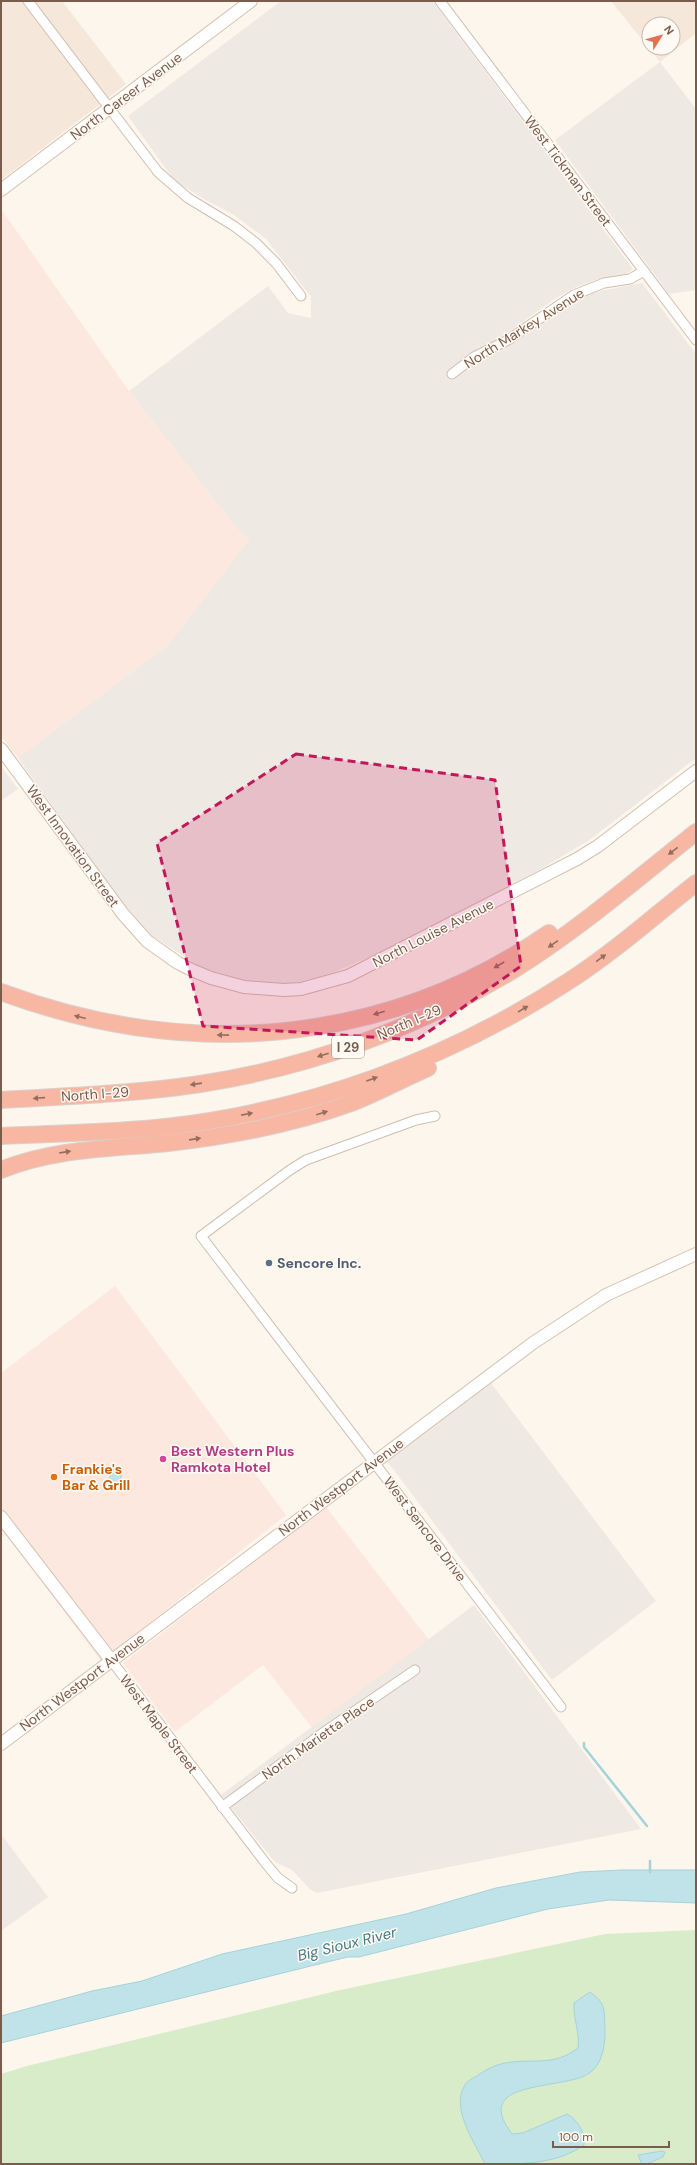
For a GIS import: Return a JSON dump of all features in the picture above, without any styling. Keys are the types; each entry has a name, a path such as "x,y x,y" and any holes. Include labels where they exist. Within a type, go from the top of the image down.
{"highway":[{"name":"North I-29","path":"1,1100 123,1093 200,1084 266,1071 356,1044 439,1010 508,973 565,936 696,832"},
{"path":"1,992 52,1010 84,1018 171,1033 240,1035 278,1032 333,1024 402,1006 472,979 537,942 614,887 650,869"},
{"path":"1,1158 70,1139 222,1118 314,1098 415,1063 489,1028 586,969 696,883"},
{"path":"1,1170 26,1161 62,1152 194,1140 300,1119 355,1101 393,1085 478,1042 489,1028"},
{"path":"1,1136 139,1130"}],"street":[{"path":"28,1 109,108 167,181 188,198 244,233 256,243 276,263 301,296"},
{"name":"North Career Avenue","path":"1,190 251,1"},
{"name":"West Tickman Street","path":"440,1 696,340"},
{"name":"North Markey Avenue","path":"452,374 474,357 508,340 574,295 595,286 630,279 644,271"},
{"name":"West Innovation Street","path":"1,749 111,899 148,941"},
{"name":"North Louise Avenue","path":"148,941 178,963 194,972 244,987 284,990 301,989 332,982 365,969 577,859 598,846 696,771"},
{"name":"West Sencore Drive","path":"435,1116 416,1120 306,1160 290,1170 201,1236 562,1707"},
{"name":"North Westport Avenue","path":"1,1744 533,1343 570,1317 639,1279 696,1254"},
{"name":"West Maple Street","path":"1,1517 222,1807 273,1872 292,1888"},
{"name":"North Marietta Place","path":"222,1807 327,1730 414,1670"}],"highlighted area":[{"path":"296,754 495,780 521,966 417,1040 203,1026 157,843"}],"shaded area":[{"path":"1,1 62,1 126,84 1,180"},
{"path":"281,1 433,1 633,269 626,274 598,279 576,287 553,300 503,336 508,345 574,298 595,292 642,283 696,354 696,758 588,841 534,873 385,950 332,973 288,985 253,983 202,968 151,935 118,897 18,758 168,645 250,538 242,535 129,391 268,286 288,313 311,318 311,297 266,239 234,215 202,198 174,180 128,116"},
{"path":"611,1 696,1 696,33 681,45 681,16 641,16 641,38"},
{"path":"655,56 667,56 660,62"},
{"path":"660,62 696,109 696,290 669,294 555,140"},
{"path":"1,209 129,391 242,535 250,538 168,645 18,758 1,736"},
{"path":"1,766 18,789 1,801"},
{"path":"115,1286 286,1515 101,1661 1,1527 1,1373"},
{"path":"491,1383 656,1601 552,1680 387,1461"},
{"path":"326,1507 429,1640 313,1729 263,1665 175,1732 123,1663"},
{"path":"474,1605 641,1829 317,1893 311,1890 292,1870 275,1862 221,1795"},
{"path":"1,1834 48,1897 1,1931"}],"green space":[{"path":"696,1930 696,2164 1,2164 1,2074 27,2066 336,1991 605,1934"}],"water":[{"path":"114,1469 121,1473 121,1479 117,1487 110,1491 106,1484"},
{"name":"Big Sioux River","path":"622,1870 696,1870 696,1903 609,1900 548,1909 359,1957 348,1957 327,1962 1,2043 1,2016 92,1991 142,1981 222,1954 406,1914 496,1888 580,1872"},
{"path":"590,1992 602,2003 604,2016 604,2045 601,2057 596,2067 581,2077 512,2094 503,2103 502,2116 512,2134 523,2133 567,2114 578,2124 584,2136 584,2145 573,2152 549,2160 511,2164 485,2164 470,2136 462,2115 460,2104 461,2094 465,2085 467,2082 498,2065 515,2062 551,2060 569,2054 578,2048 574,2003"},
{"path":"662,2151 665,2152 663,2157 647,2164 642,2164 638,2155"}],"waterway":[{"path":"584,1743 584,1747 647,1826"},
{"path":"650,1861 650,1872"}],"place":[{"name":"Sencore Inc.","path":"269,1263"},
{"name":"Best Western Plus Ramkota Hotel","path":"163,1459"},
{"name":"Frankie's Bar & Grill","path":"54,1477"}]}
